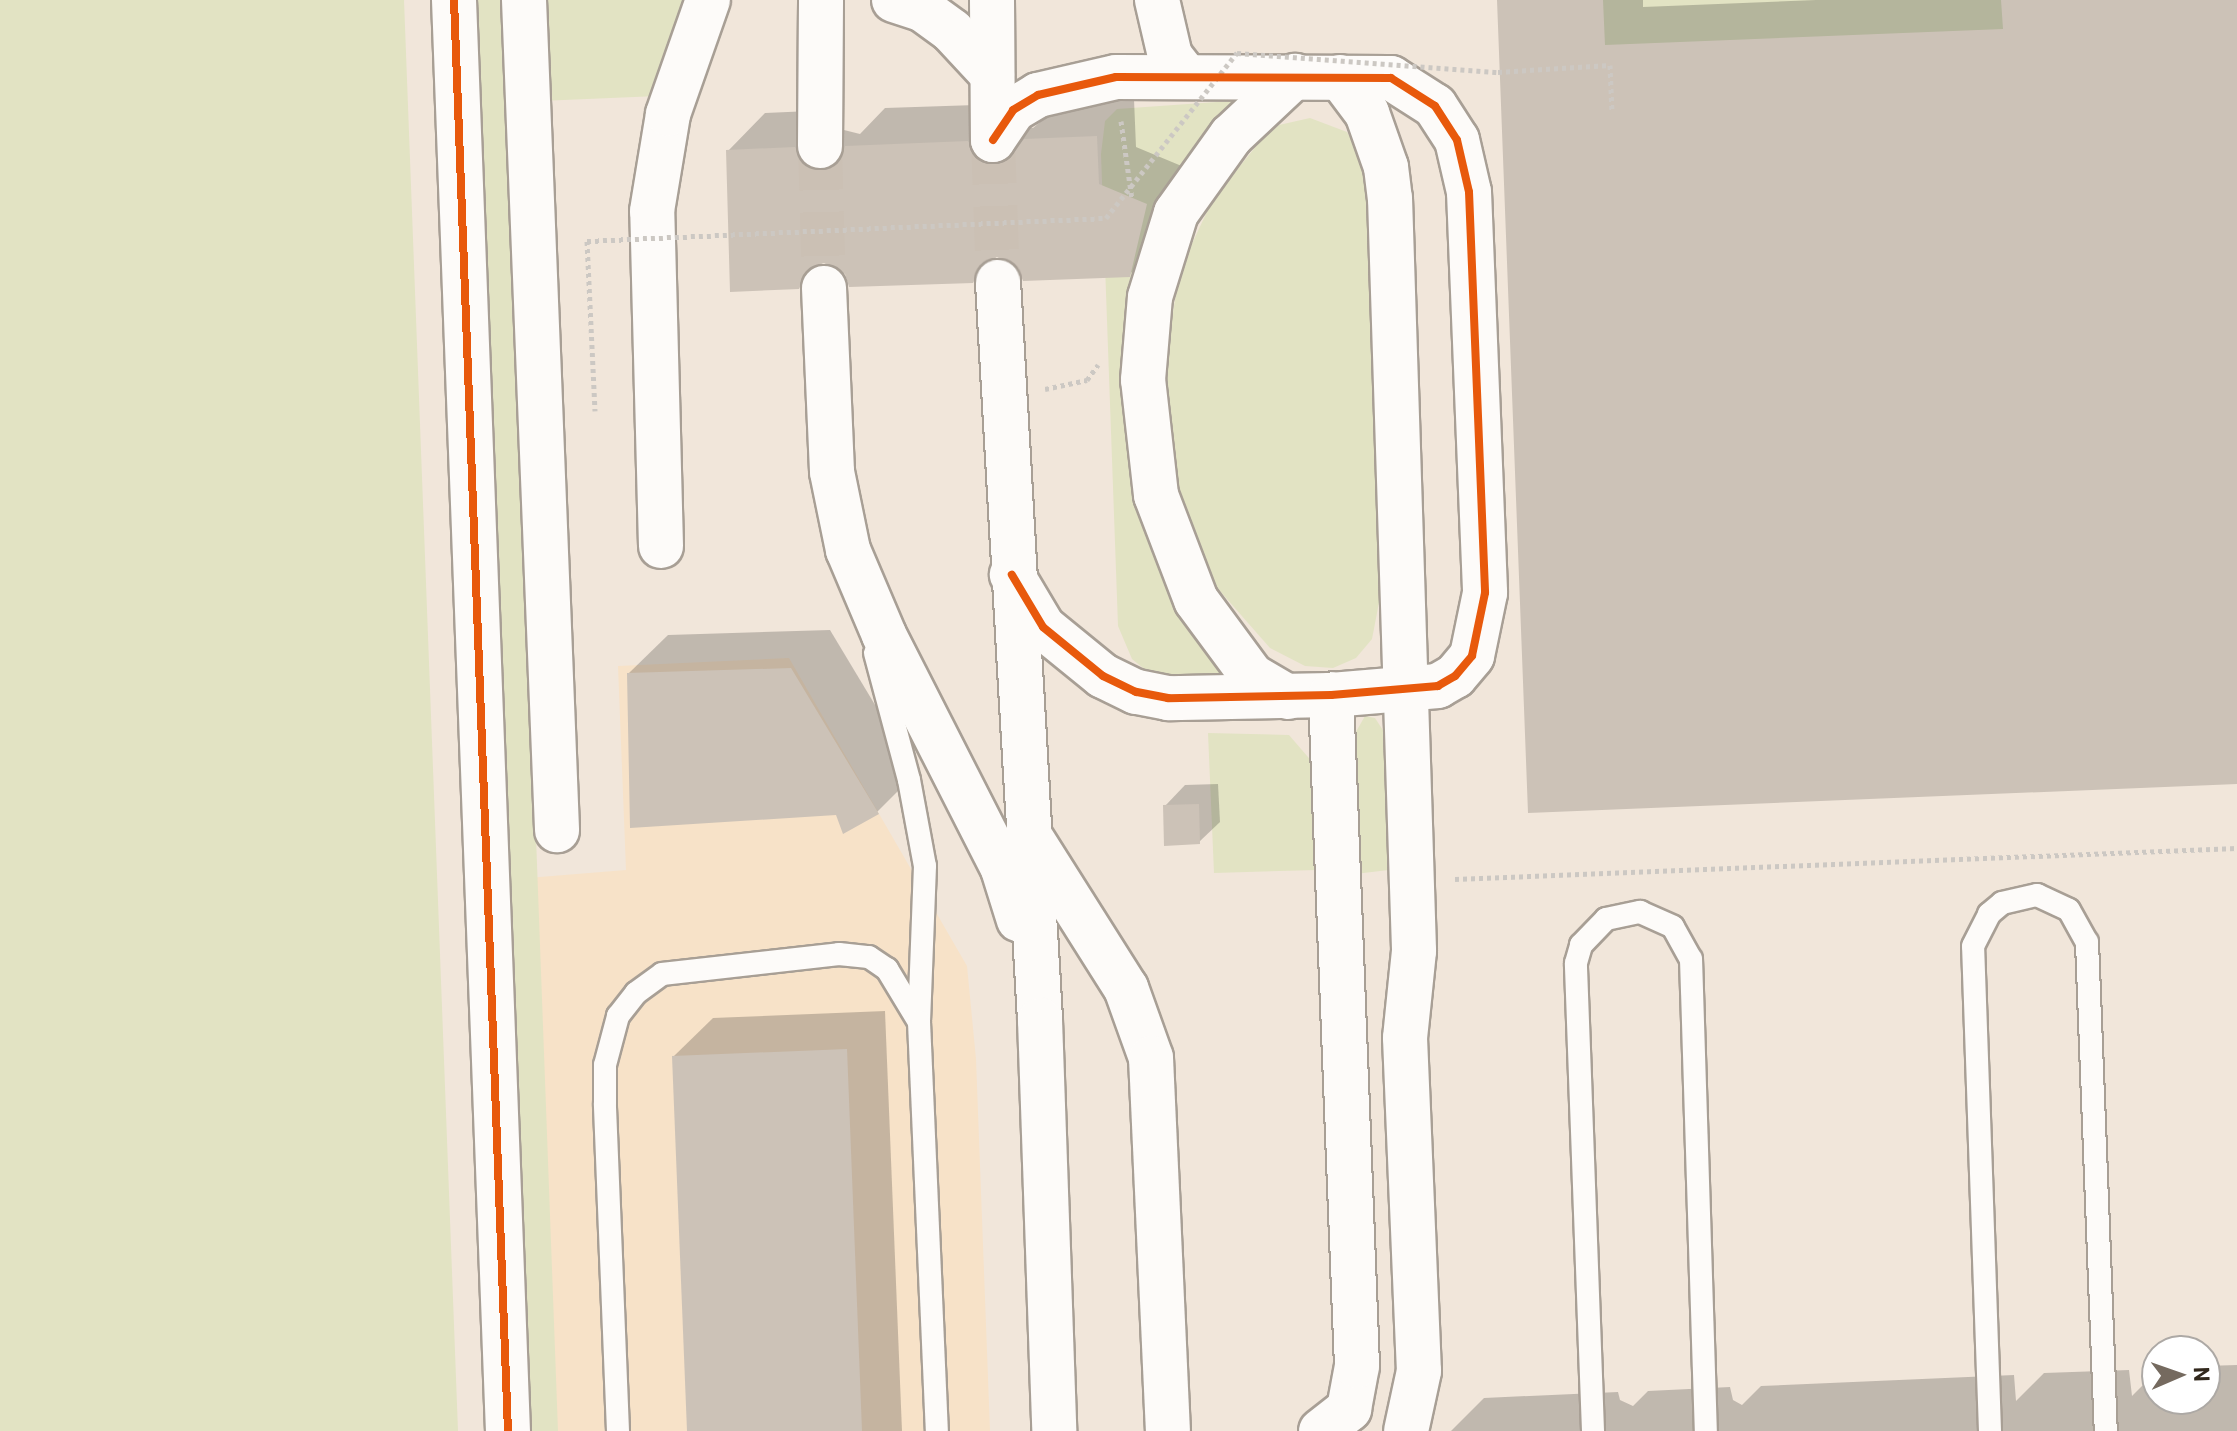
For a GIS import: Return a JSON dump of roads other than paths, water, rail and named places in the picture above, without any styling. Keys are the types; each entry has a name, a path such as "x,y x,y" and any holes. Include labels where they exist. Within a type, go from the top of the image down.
{"street":[{"path":"454,0 508,1431"},
{"path":"524,0 557,830"},
{"path":"820,146 821,0"},
{"path":"894,0 922,9 952,31 992,74"},
{"path":"992,0 993,140 1013,110 1038,95 1116,77 1184,74 1391,78 1415,88 1435,106 1457,140 1469,192 1482,626 1472,656 1455,676 1438,686 1406,691 1288,697 1168,698 1136,692 1103,676 1043,627 1012,575"},
{"path":"1157,0 1167,46 1184,74"},
{"path":"661,546 652,211 668,114 705,4"},
{"path":"1288,697 1252,676 1196,600 1156,495 1143,380 1150,297 1176,213 1231,136 1295,76"},
{"path":"1340,77 1367,113 1386,167 1414,990 1405,1038 1419,1371 1406,1431"},
{"path":"998,282 1012,575 1040,1020 1054,1431"},
{"path":"824,288 832,472 848,550 884,635 1003,869 1040,1020"},
{"path":"1321,1431 1349,1409 1357,1366 1331,695"},
{"path":"1029,834 1126,988 1151,1058 1168,1431"},
{"path":"1340,935 1370,916 1412,900"},
{"path":"1382,1431 1419,1371"}],"lane":[{"path":"848,550 920,832 926,921 919,1022 937,1431"},
{"path":"1990,1431 1973,946 1979,929 1995,908 2037,895 2069,910 2087,942 2106,1431"},
{"path":"1593,1431 1576,963 1581,945 1606,919 1640,912 1673,927 1691,959 1706,1431"},
{"path":"618,1431 605,1065 618,1016 636,993 662,974 839,954 869,957 887,969 919,1022"}],"tunnel":[{"path":"993,140 998,282"},
{"path":"820,146 824,288"}]}
